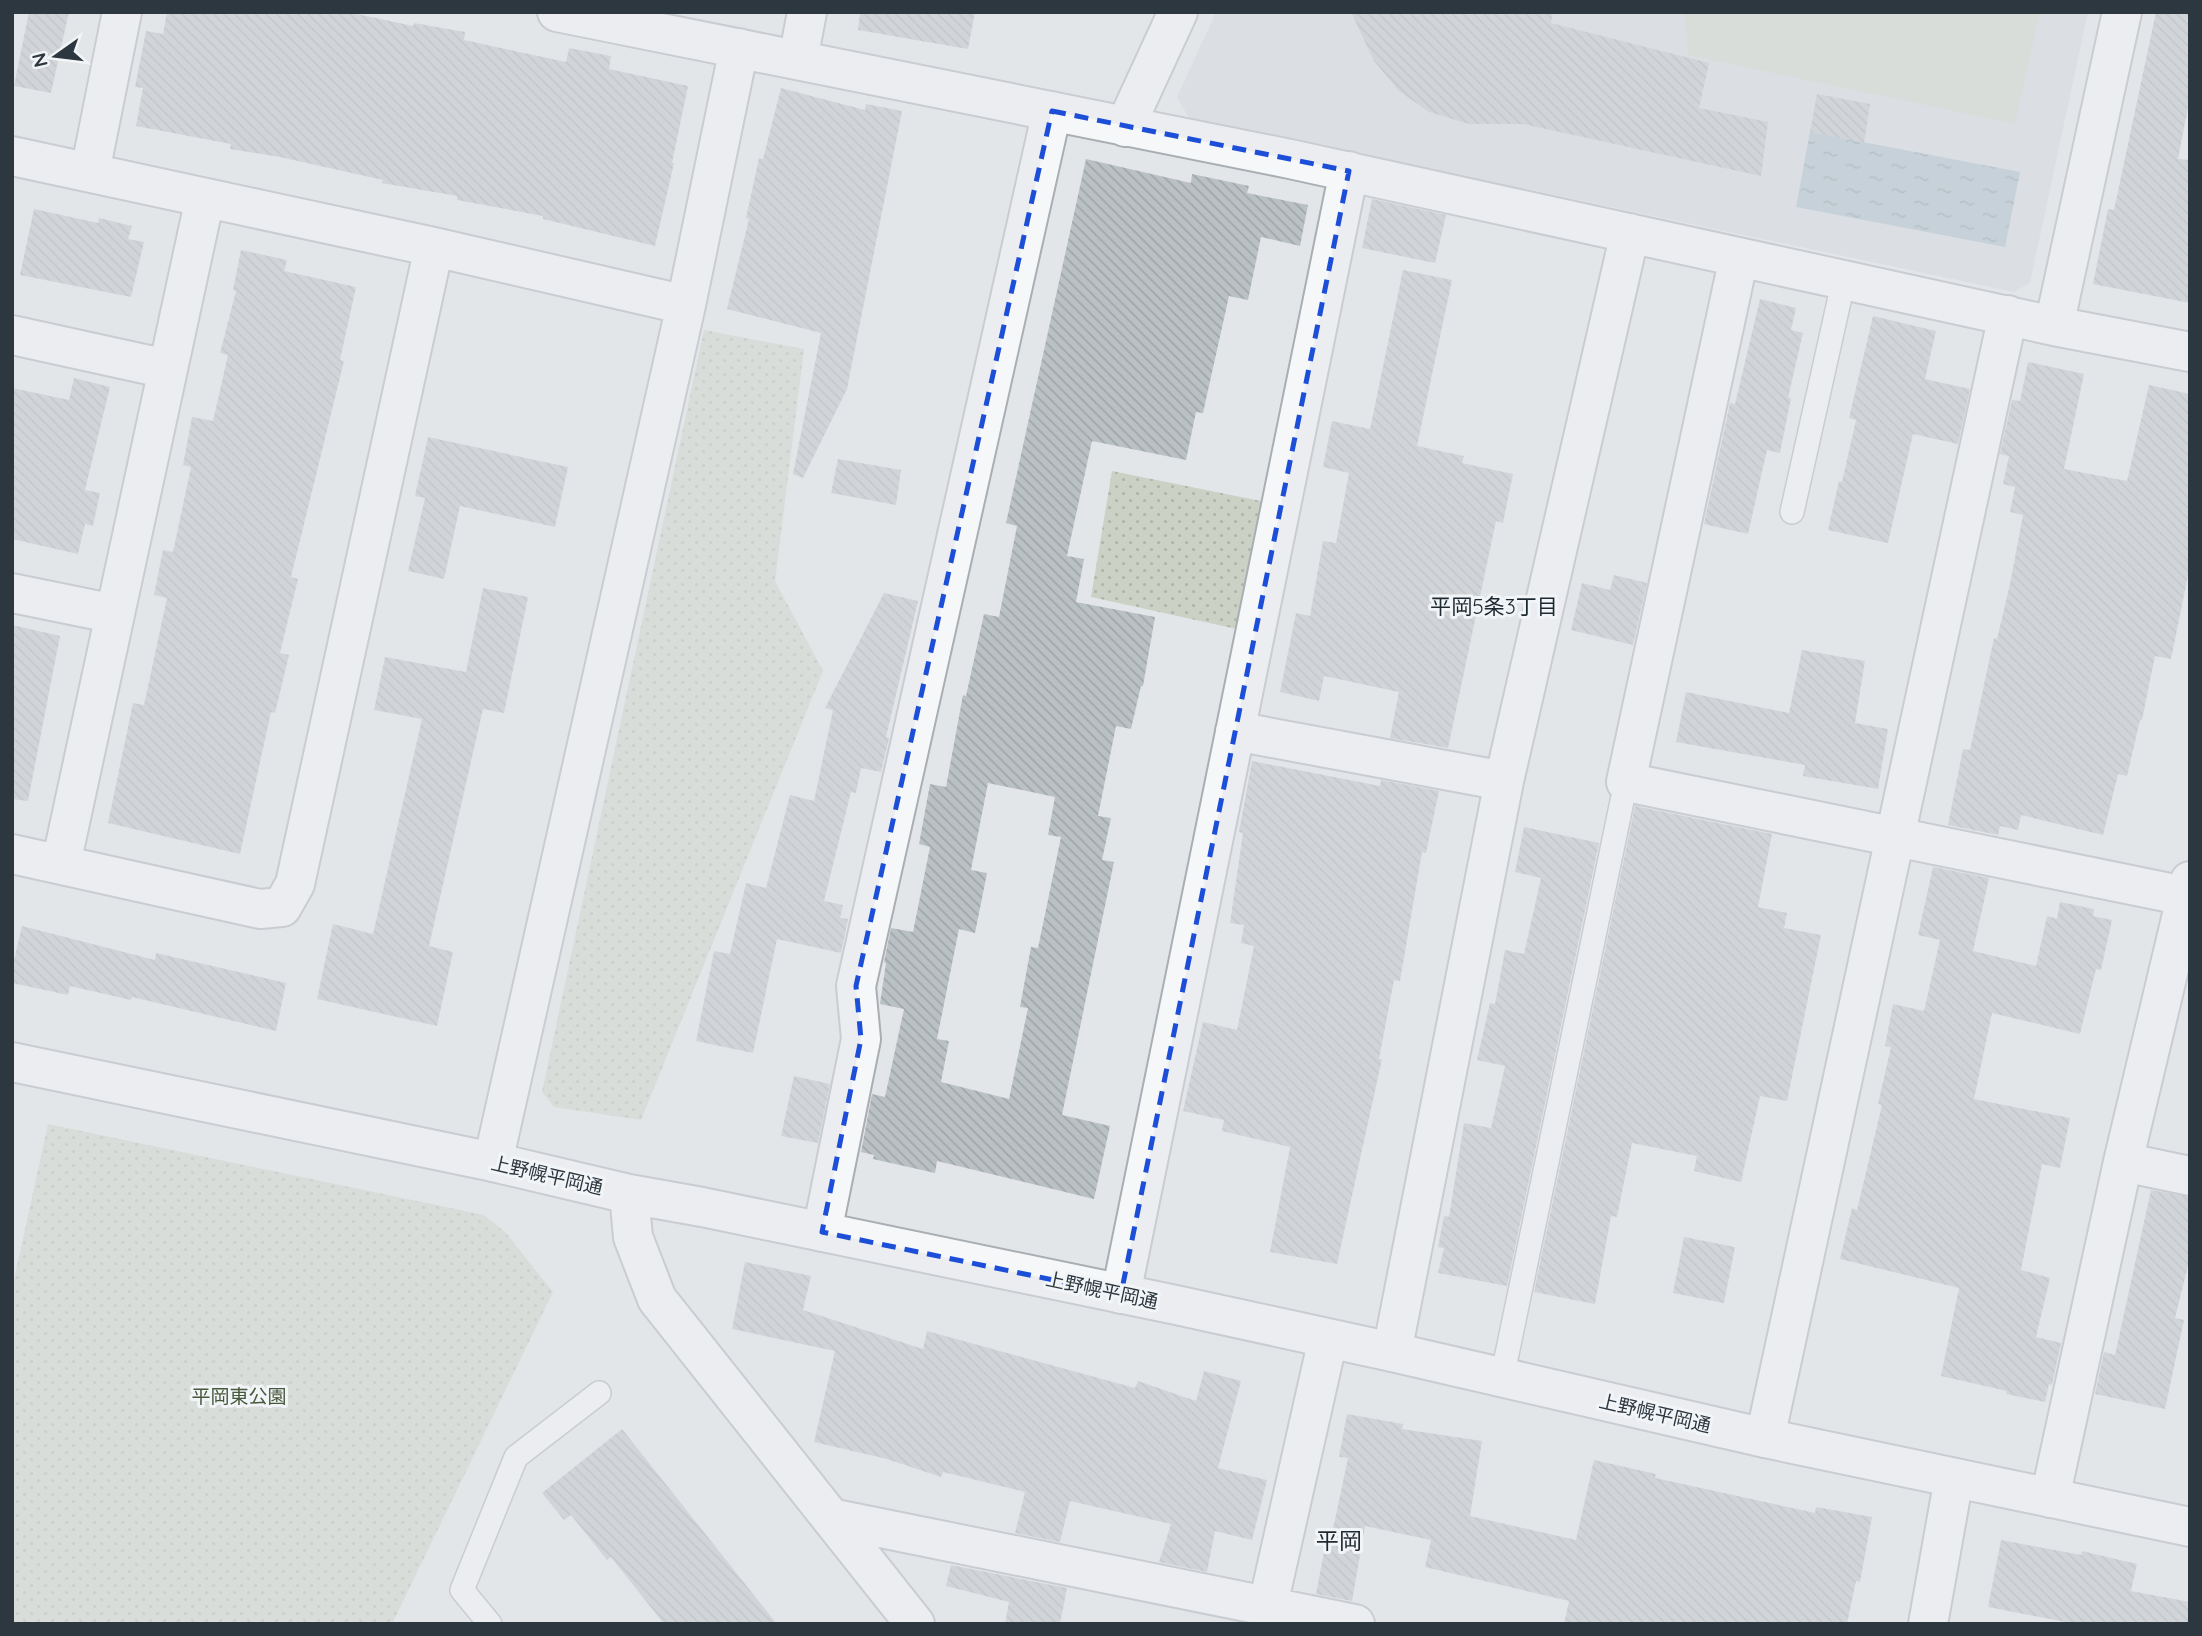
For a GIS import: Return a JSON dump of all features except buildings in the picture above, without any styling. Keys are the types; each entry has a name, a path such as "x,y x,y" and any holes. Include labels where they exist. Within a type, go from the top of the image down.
{"street":[{"path":"90,173 122,12"},
{"path":"797,61 807,12"},
{"path":"1125,127 1178,12"},
{"path":"2054,326 2122,12"},
{"path":"570,13 1349,171 2054,326 2190,352"},
{"path":"493,1162 686,305 739,48"},
{"path":"822,1232 862,1039 856,986 1052,111"},
{"path":"12,156 434,247 686,305"},
{"path":"1121,1294 1349,171"},
{"path":"61,864 205,198"},
{"path":"1392,1352 1504,781 1630,233"},
{"path":"12,854 260,909 282,907 295,884 434,247"},
{"path":"1739,257 1626,782 1896,838 2189,891 2123,1162 2050,1498"},
{"path":"1765,1438 2008,315"},
{"path":"12,335 167,369"},
{"path":"12,593 115,614"},
{"path":"1236,731 1504,781"},
{"name":"上野幌平岡通","path":"12,1062 493,1162 629,1195 702,1207 1121,1294 1392,1352 1765,1438 2190,1527"},
{"path":"2123,1162 2190,1176"},
{"path":"629,1195 633,1237 657,1299 915,1624"},
{"path":"1268,1605 1328,1339"},
{"path":"1928,1624 1954,1478"},
{"path":"831,1518 1354,1624"}],"lane":[{"path":"1791,512 1843,279"},
{"path":"1502,1378 1626,782"},
{"path":"489,1624 462,1590 516,1457 599,1393"}],"highlighted area":[{"path":"1052,111 1349,171 1121,1294 822,1232 861,1039 856,986"}],"shaded area":[{"path":"1216,12 2088,12 2030,283 2014,292 1189,118 1177,97"}],"green space":[{"path":"1684,12 2040,12 2015,124 1688,55"},
{"path":"704,330 804,349 775,581 823,671 641,1120 554,1107 542,1092"},
{"path":"1112,471 1281,505 1255,633 1091,597"},
{"name":"平岡東公園","path":"48,1124 484,1215 506,1233 553,1292 392,1624 12,1624 12,1289"}],"water":[{"path":"1810,132 2020,172 2005,247 1796,207"}],"district":[{"name":"平岡5条3丁目","path":"1494,606"},
{"name":"平岡","path":"1339,1540"}]}
